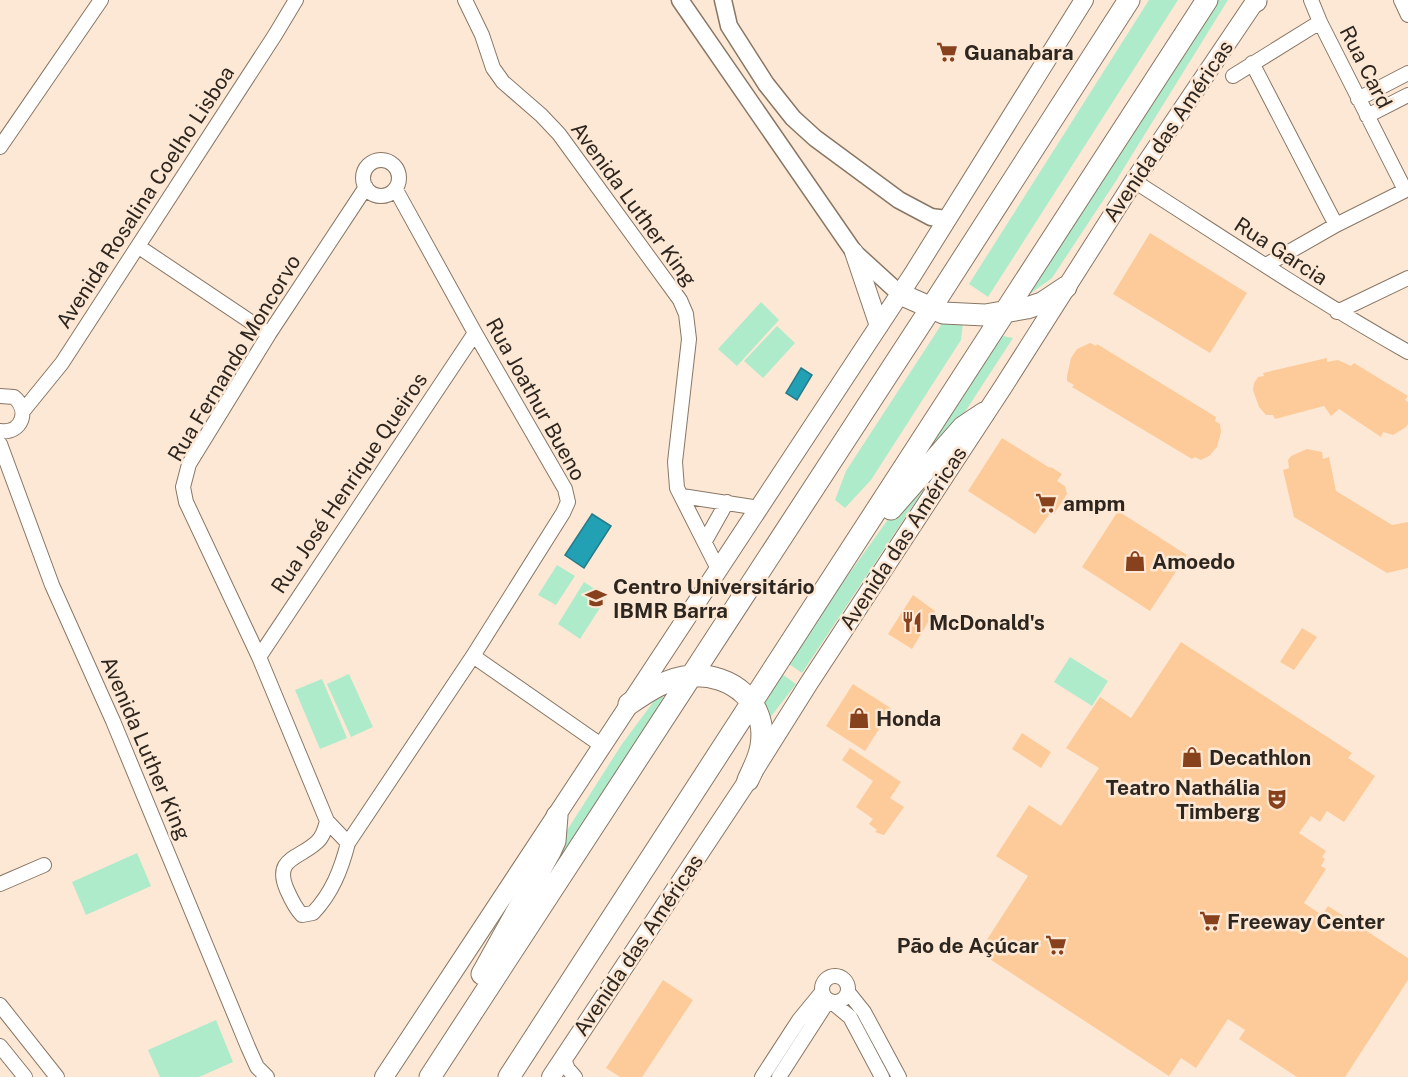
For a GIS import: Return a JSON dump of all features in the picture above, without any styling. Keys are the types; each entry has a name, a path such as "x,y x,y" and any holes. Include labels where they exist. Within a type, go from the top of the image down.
{"highway":[{"path":"430,1077 1129,0"},
{"name":"Avenida das Américas","path":"509,1077 1207,0"},
{"path":"900,294 943,313 969,315 1004,313 1042,303 1066,287"},
{"path":"844,560 873,535 897,499 963,428 984,413"},
{"path":"629,704 651,688 676,679 692,676 721,679 732,684 753,703 761,723 759,756 748,780"},
{"path":"460,1032 462,1016 471,992 555,841 557,816"}],"main road":[{"path":"384,1077 900,294 1084,0"},
{"name":"Avenida das Américas","path":"551,1077 748,780 808,683 1134,182 1256,0"},
{"path":"854,252 879,326"}],"street":[{"path":"0,147 101,0"},
{"name":"Avenida Rosalina Coelho Lisboa","path":"0,431 16,428 23,417 23,411 62,363 139,247 296,0"},
{"name":"Avenida Luther King","path":"465,0 480,29 493,68 503,82 559,134 680,300 686,314 689,339 675,462 678,488 718,569"},
{"path":"680,0 854,252 900,294"},
{"path":"723,0 729,26 766,84 793,118 815,138 899,200 931,217 946,219"},
{"path":"1311,0 1320,22"},
{"path":"1401,0 1408,15"},
{"name":"Rua Card","path":"1233,76 1320,22 1407,190"},
{"path":"1252,63 1336,225"},
{"path":"1358,99 1408,73"},
{"path":"1367,116 1408,95"},
{"name":"Rua Fernando Moncorvo","path":"348,843 327,821 259,657 186,502 183,487 189,464 269,334 366,187 363,177 368,166 378,160"},
{"name":"Rua Joathur Bueno","path":"348,843 472,656 563,513 568,501 565,489 475,333 396,189 399,179 397,169 389,161 378,160"},
{"name":"Rua Garcia","path":"1134,182 1337,312 1408,352"},
{"path":"366,187 370,192 381,196 396,189"},
{"path":"1266,265 1336,225 1407,190"},
{"path":"139,247 269,334"},
{"path":"1337,312 1408,278"},
{"name":"Rua José Henrique Queiros","path":"259,657 475,333"},
{"path":"0,396 14,397 23,411"},
{"name":"Avenida Luther King","path":"0,444 52,585 113,721 261,1074"},
{"path":"682,496 759,508"},
{"path":"705,541 727,502"},
{"path":"472,656 602,745"},
{"path":"327,821 320,840 292,859 284,868 283,880 294,906 302,915 313,913 333,885 342,867 348,843"},
{"path":"0,884 44,865"},
{"path":"882,1077 850,1017 828,998 823,982 827,978 837,976 846,981 848,992 864,1012 899,1077"},
{"path":"762,1077 799,1020 828,998 843,1000 848,992"},
{"path":"779,1077 828,998"},
{"path":"0,1005 57,1077"},
{"path":"0,1046 25,1077"},
{"path":"563,1058 575,1077"},
{"path":"49,1077 57,1077"}],"green space":[{"path":"1149,0 1178,0 988,297 969,284"},
{"path":"1213,0 1228,0 1114,184 1052,278 1020,301"},
{"path":"761,302 779,320 737,366 718,349"},
{"path":"943,322 963,322 961,340 871,480 845,508 835,500 846,471"},
{"path":"777,326 795,343 763,378 744,361"},
{"path":"998,335 1013,338 950,435 910,470"},
{"path":"941,463 802,673 786,662 904,497"},
{"path":"557,565 575,576 556,605 538,595"},
{"path":"584,582 607,597 580,639 558,624"},
{"path":"1070,657 1108,681 1092,706 1054,682"},
{"path":"779,672 796,684 766,723 758,704"},
{"path":"349,674 373,727 351,737 327,684"},
{"path":"322,679 347,738 320,749 295,690"},
{"path":"660,693 664,699 503,947 552,854 622,744"},
{"path":"137,853 151,886 86,915 72,882"},
{"path":"216,1020 233,1062 199,1077 160,1077 148,1050"}],"water":[{"path":"801,368 812,375 797,400 786,393"},
{"path":"592,514 611,526 584,568 565,555"}],"building":[{"path":"1150,233 1247,293 1210,353 1113,294"},
{"path":"1090,343 1096,346 1097,344 1216,417 1215,421 1220,424 1221,432 1217,447 1209,456 1201,460 1195,457 1192,459 1072,387 1074,385 1067,381 1071,358 1077,349"},
{"path":"1327,358 1327,362 1338,360 1351,366 1354,363 1408,396 1405,400 1408,402 1406,427 1393,435 1383,432 1381,437 1339,409 1331,416 1324,406 1275,419 1273,415 1266,415 1259,407 1253,390 1254,383 1258,377 1264,376 1263,373"},
{"path":"1002,438 1062,474 1057,481 1065,486 1067,494 1054,514 1051,512 1035,534 968,491"},
{"path":"1307,449 1322,452 1323,459 1329,457 1336,491 1392,525 1408,522 1408,568 1387,573 1294,517 1283,470 1289,468 1288,460 1291,456"},
{"name":"Amoedo","path":"1118,511 1187,555 1150,611 1082,567"},
{"name":"McDonald's","path":"913,595 935,611 912,649 888,634"},
{"path":"1302,628 1317,637 1294,670 1280,662"},
{"path":"1181,642 1352,753 1348,758 1375,776 1344,822 1327,811 1320,822 1311,816 1299,833 1326,851 1322,857 1325,859 1321,866 1326,869 1304,903 1322,915 1328,906 1408,958 1408,980 1345,1077 1297,1077 1239,1039 1245,1030 1228,1019 1196,1068 1181,1058 1169,1076 979,952 1028,876 996,856 1029,805 1061,826 1099,768 1066,748 1100,697 1131,718"},
{"name":"Honda","path":"853,684 892,709 865,751 826,726"},
{"path":"1022,733 1051,752 1041,768 1012,749"},
{"path":"850,748 901,782 890,798 904,807 884,835 875,832 877,830 869,824 873,819 856,807 873,781 842,760"},
{"path":"663,980 693,1000 642,1077 620,1077 606,1068"}],"place":[{"name":"Guanabara","path":"947,52"},
{"name":"ampm","path":"1046,503"},
{"name":"Amoedo","path":"1135,561"},
{"name":"Centro Universitário IBMR Barra","path":"596,598"},
{"name":"McDonald's","path":"912,622"},
{"name":"Honda","path":"859,718"},
{"name":"Decathlon","path":"1192,757"},
{"name":"Teatro Nathália Timberg","path":"1277,799"},
{"name":"Freeway Center","path":"1210,921"},
{"name":"Pão de Açúcar","path":"1056,945"}]}
